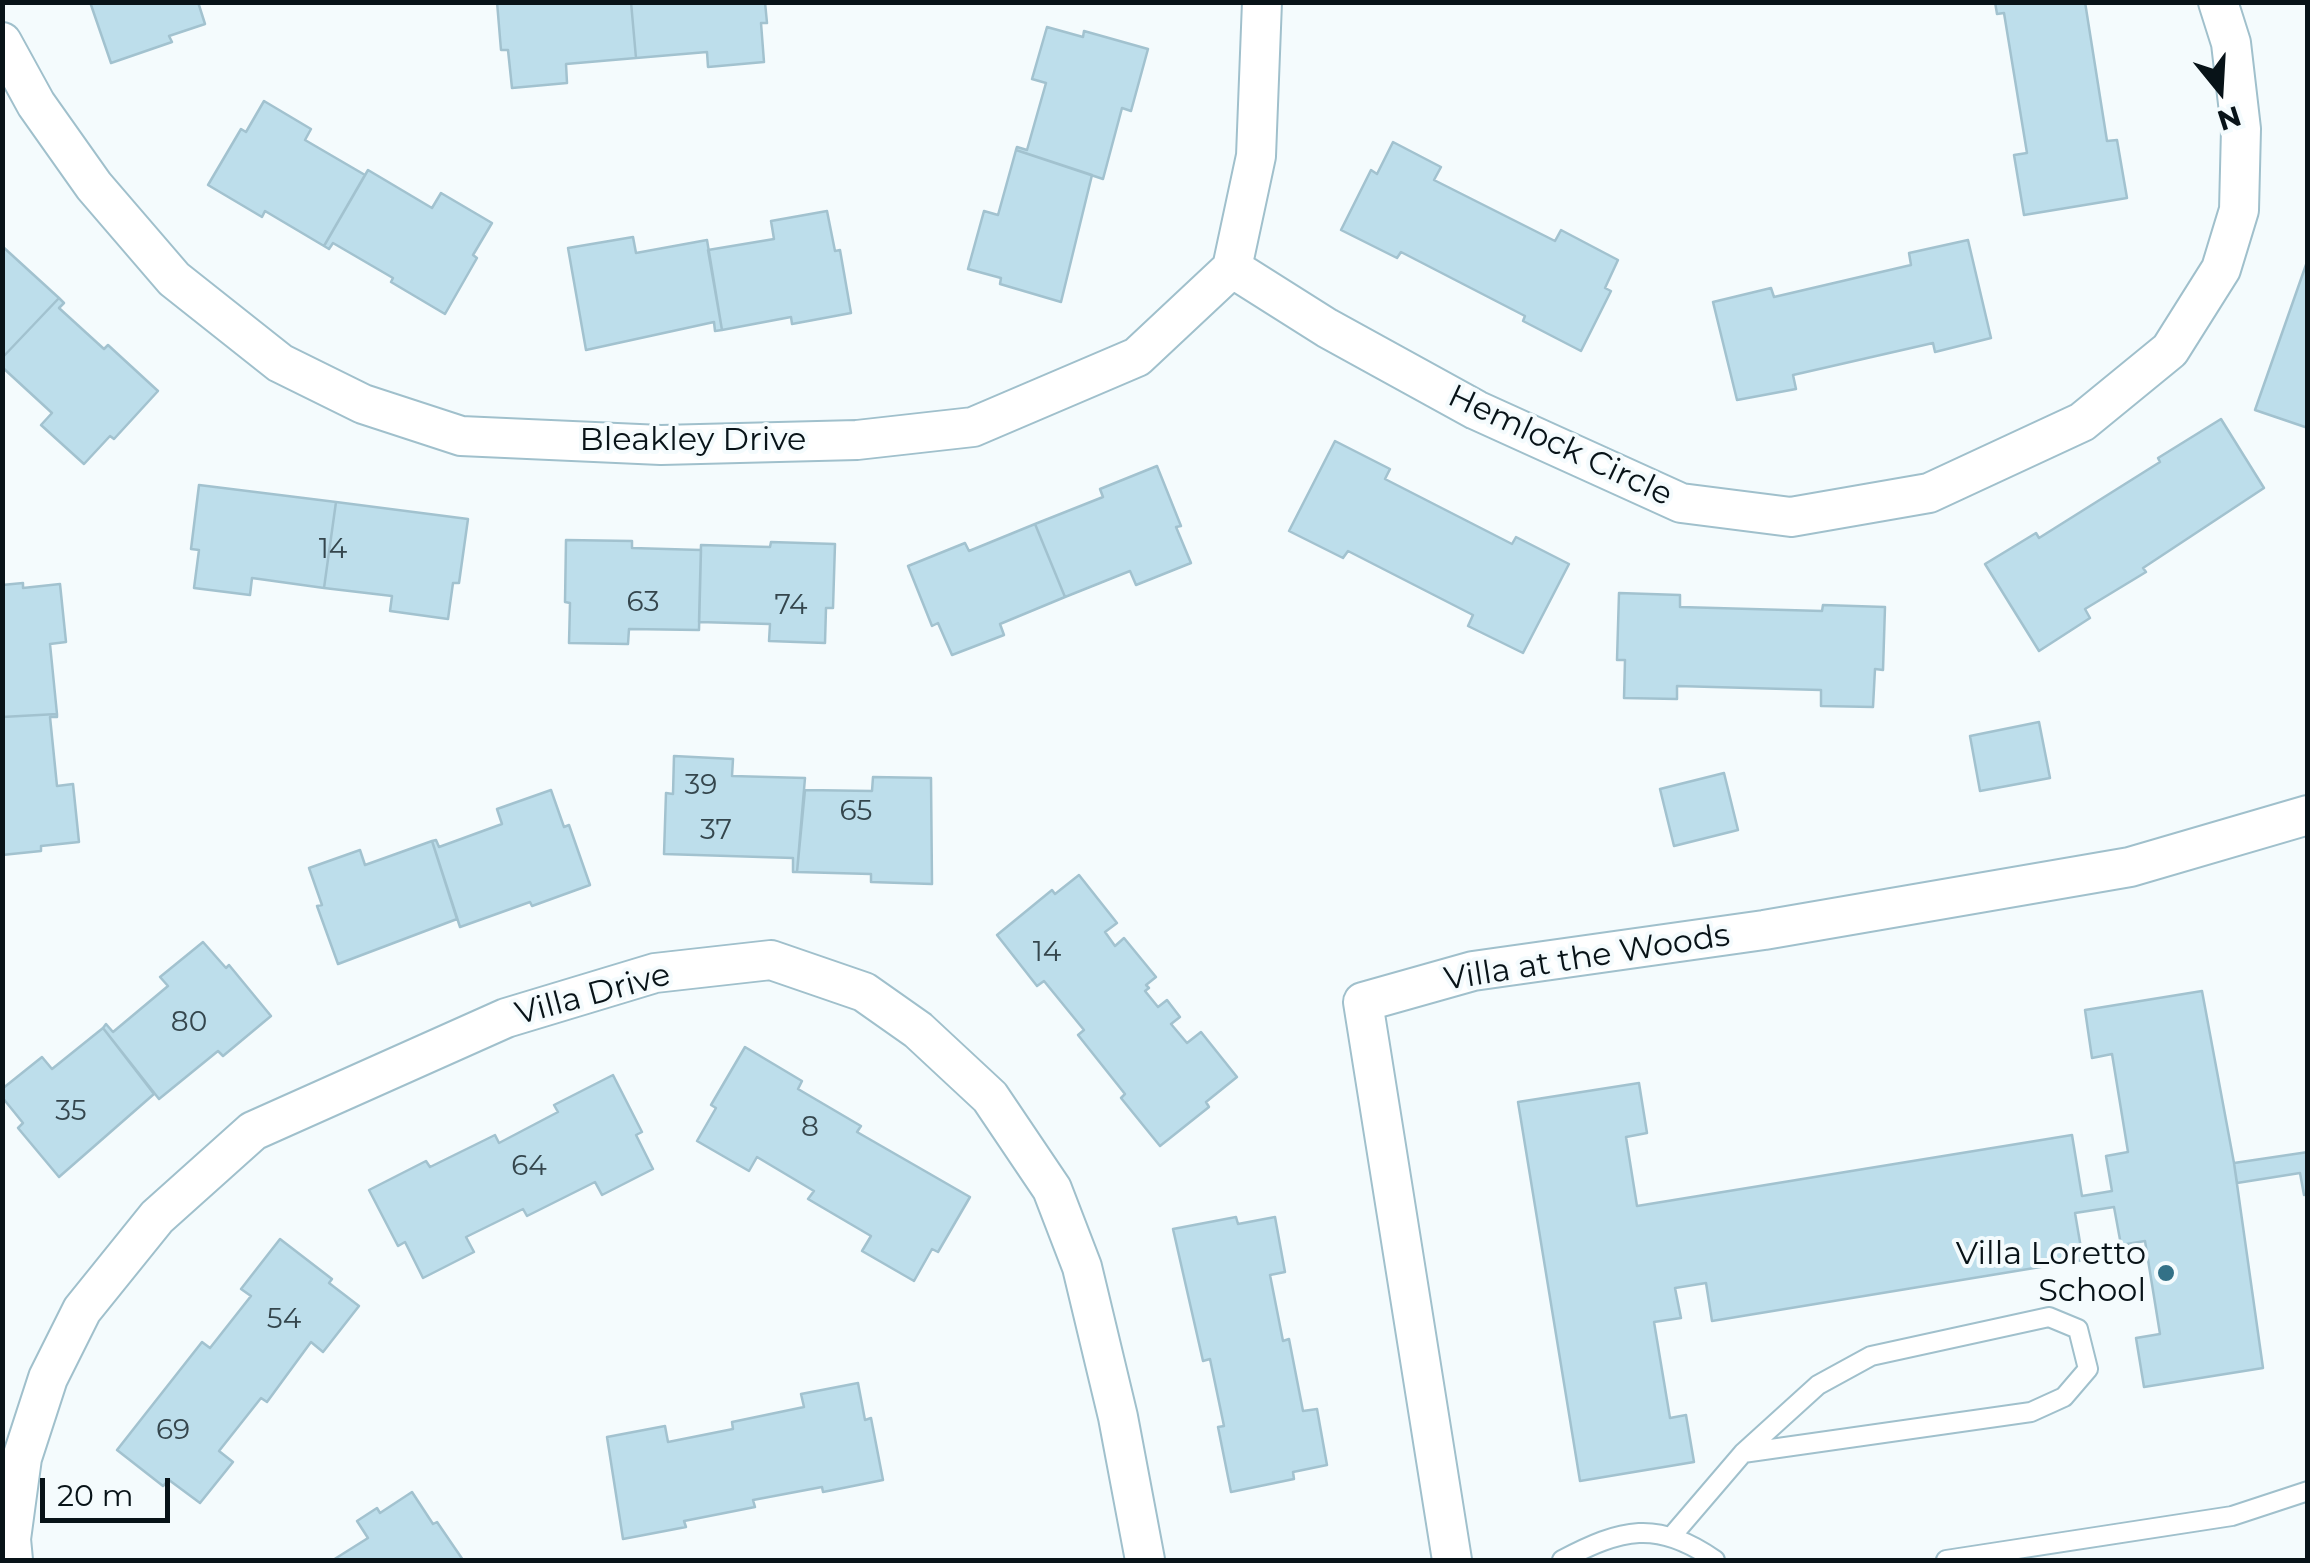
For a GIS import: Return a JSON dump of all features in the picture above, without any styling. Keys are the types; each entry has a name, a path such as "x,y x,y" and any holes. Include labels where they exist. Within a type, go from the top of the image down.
{"street":[{"path":"1232,268 1256,156 1262,2"},
{"name":"Hemlock Circle","path":"1232,268 1326,328 1476,410 1681,503 1791,517 1928,494 2082,422 2170,350 2221,269 2239,210 2241,130 2231,43 2218,2"},
{"name":"Bleakley Drive","path":"2,42 36,104 94,186 174,278 280,363 364,404 461,436 661,446 858,440 973,426 1137,357 1232,268"},
{"name":"Villa at the Woods","path":"1452,1560 1362,1002 1473,971 1764,930 2130,866 2308,815"},
{"name":"Villa Drive","path":"13,1560 22,1458 48,1378 82,1310 157,1217 253,1131 506,1018 655,973 771,960 864,992 918,1030 990,1097 1052,1189 1082,1267 1118,1417 1145,1560"}],"lane":[{"path":"1671,1536 1743,1454 1818,1385 1871,1356 2049,1318 2078,1329 2088,1369 2064,1398 2031,1412 1743,1454"},
{"path":"1946,1560 2232,1516 2308,1491"},
{"path":"1562,1560 1613,1538 1642,1531 1671,1536 1714,1560"}],"building":[{"path":"90,2 198,2 205,24 169,36 172,42 111,63"},
{"path":"497,2 631,2 636,58 566,64 567,83 512,88 508,50 501,50"},
{"path":"631,2 765,2 767,23 761,23 764,62 708,67 707,52 636,58"},
{"path":"1995,2 2085,2 2107,141 2117,140 2127,198 2024,215 2014,155 2027,153 2004,13 1997,14"},
{"path":"1047,27 1083,37 1084,31 1148,49 1131,111 1122,108 1103,179 1016,150 1027,150 1046,83 1032,79"},
{"path":"264,101 311,129 305,140 365,175 324,246 265,211 262,217 208,185 241,129 246,132"},
{"path":"1393,142 1441,167 1434,180 1555,241 1561,230 1618,260 1605,288 1611,291 1581,351 1523,321 1525,316 1401,252 1397,258 1341,230 1371,170 1377,174"},
{"path":"1016,150 1092,175 1061,302 1000,284 1001,278 968,269 984,211 998,215"},
{"path":"368,170 432,208 441,193 492,223 445,314 333,243 329,249 324,246"},
{"path":"827,211 835,251 840,250 851,313 792,324 791,317 722,330 708,250 774,239 771,221"},
{"path":"633,237 636,253 707,240 722,330 715,331 714,322 586,350 568,248"},
{"path":"1968,240 1991,338 1935,352 1933,343 1793,375 1796,389 1737,400 1713,302 1771,288 1774,297 1911,265 1909,253"},
{"path":"2,246 59,298 2,358"},
{"path":"2308,259 2308,428 2255,410"},
{"path":"59,298 64,303 59,308 104,349 108,345 158,391 114,439 110,436 84,464 41,425 52,413 2,367 2,358"},
{"path":"2221,419 2264,488 2143,568 2146,572 2085,609 2090,618 2039,651 1985,564 2036,533 2039,538"},
{"path":"1335,441 1390,469 1385,479 1512,544 1516,537 1569,564 1523,653 1468,626 1473,615 1348,551 1343,558 1289,531"},
{"path":"1157,466 1191,563 1136,585 1130,571 1065,597 1035,524 1103,497 1100,489"},
{"path":"199,485 336,502 324,588 252,578 250,595 194,588 199,550 191,549"},
{"path":"336,502 468,519 459,583 453,583 448,619 390,611 392,596 324,588"},
{"path":"1035,524 1065,597 1000,624 1004,635 952,655 938,623 932,626 908,566 965,543 969,551"},
{"path":"566,540 632,541 632,548 701,550 699,630 629,629 628,644 569,643"},
{"path":"771,542 835,544 833,608 826,608 825,643 769,641 770,624 699,622 701,545 770,547"},
{"path":"23,583 23,588 60,584 66,642 50,644 57,714 2,717 2,585"},
{"path":"1619,593 1680,595 1680,607 1822,611 1823,605 1885,607 1883,670 1875,669 1873,707 1821,706 1821,690 1677,686 1677,699 1624,698 1625,660 1617,660"},
{"path":"57,714 50,717 57,786 73,784 79,842 2,855 2,717"},
{"path":"2039,722 2050,778 1980,791 1970,736"},
{"path":"674,756 733,759 732,776 805,778 797,872 793,872 793,858 664,854 666,793 673,794"},
{"path":"1724,773 1738,830 1674,846 1660,789"},
{"path":"873,777 931,778 932,884 871,882 871,874 797,872 805,790 872,791"},
{"path":"551,790 564,827 569,825 590,885 460,927 432,841 436,840 439,847 502,824 497,809"},
{"path":"432,841 457,919 338,964 317,906 322,905 309,868 360,850 365,865"},
{"path":"1079,875 1117,923 1105,932 1115,946 1124,938 1156,977 1145,991 1158,1007 1167,1000 1180,1017 1171,1024 1187,1043 1201,1032 1237,1077 1206,1102 1209,1107 1160,1146 1078,1035 1084,1030 1044,981 1037,986 997,935 1052,890 1055,894"},
{"path":"203,942 226,968 229,965 271,1016 223,1056 218,1051 159,1099 103,1028 106,1024 113,1032 168,986 160,977"},
{"path":"2202,991 2234,1163 2263,1368 2144,1387 2136,1338 2160,1334 2145,1241 2121,1245 2114,1207 2075,1213 2083,1260 1712,1321 1706,1283 1675,1288 1681,1318 1654,1322 1670,1418 1686,1415 1694,1462 1580,1481 1518,1102 1639,1083 1647,1133 1626,1137 1637,1206 2072,1135 2082,1196 2112,1191 2106,1156 2128,1152 2112,1054 2092,1058 2085,1010"},
{"path":"103,1028 154,1094 59,1177 18,1128 23,1123 2,1097 2,1089 42,1057 52,1069"},
{"path":"745,1047 802,1081 798,1089 861,1126 857,1132 970,1197 938,1252 932,1249 914,1281 862,1251 871,1236 808,1199 814,1191 757,1157 749,1171 697,1141 716,1108 711,1105"},
{"path":"613,1075 642,1132 636,1135 653,1169 602,1195 595,1182 527,1216 523,1209 466,1237 474,1252 423,1278 405,1242 398,1246 369,1190 426,1161 430,1167 495,1135 499,1143 558,1112 554,1105"},
{"path":"2308,1152 2308,1194 2304,1195 2300,1173 2237,1183 2234,1163"},
{"path":"1236,1217 1238,1224 1275,1217 1285,1272 1270,1275 1283,1341 1289,1339 1303,1411 1317,1409 1327,1465 1293,1472 1294,1479 1231,1492 1218,1427 1224,1426 1210,1359 1203,1361 1173,1229"},
{"path":"280,1239 332,1279 329,1283 359,1306 323,1352 311,1342 267,1402 261,1398 219,1451 233,1462 200,1503 169,1480 163,1486 117,1450 202,1342 210,1348 251,1296 241,1289"},
{"path":"858,1383 865,1420 871,1418 883,1480 753,1500 755,1507 684,1521 686,1527 623,1539 607,1437 665,1426 668,1442 733,1429 732,1422 804,1407 801,1394"},
{"path":"412,1492 463,1560 333,1560 368,1538 357,1521 377,1508 380,1513"}],"place":[{"name":"Villa Loretto School","path":"2166,1273"}]}
